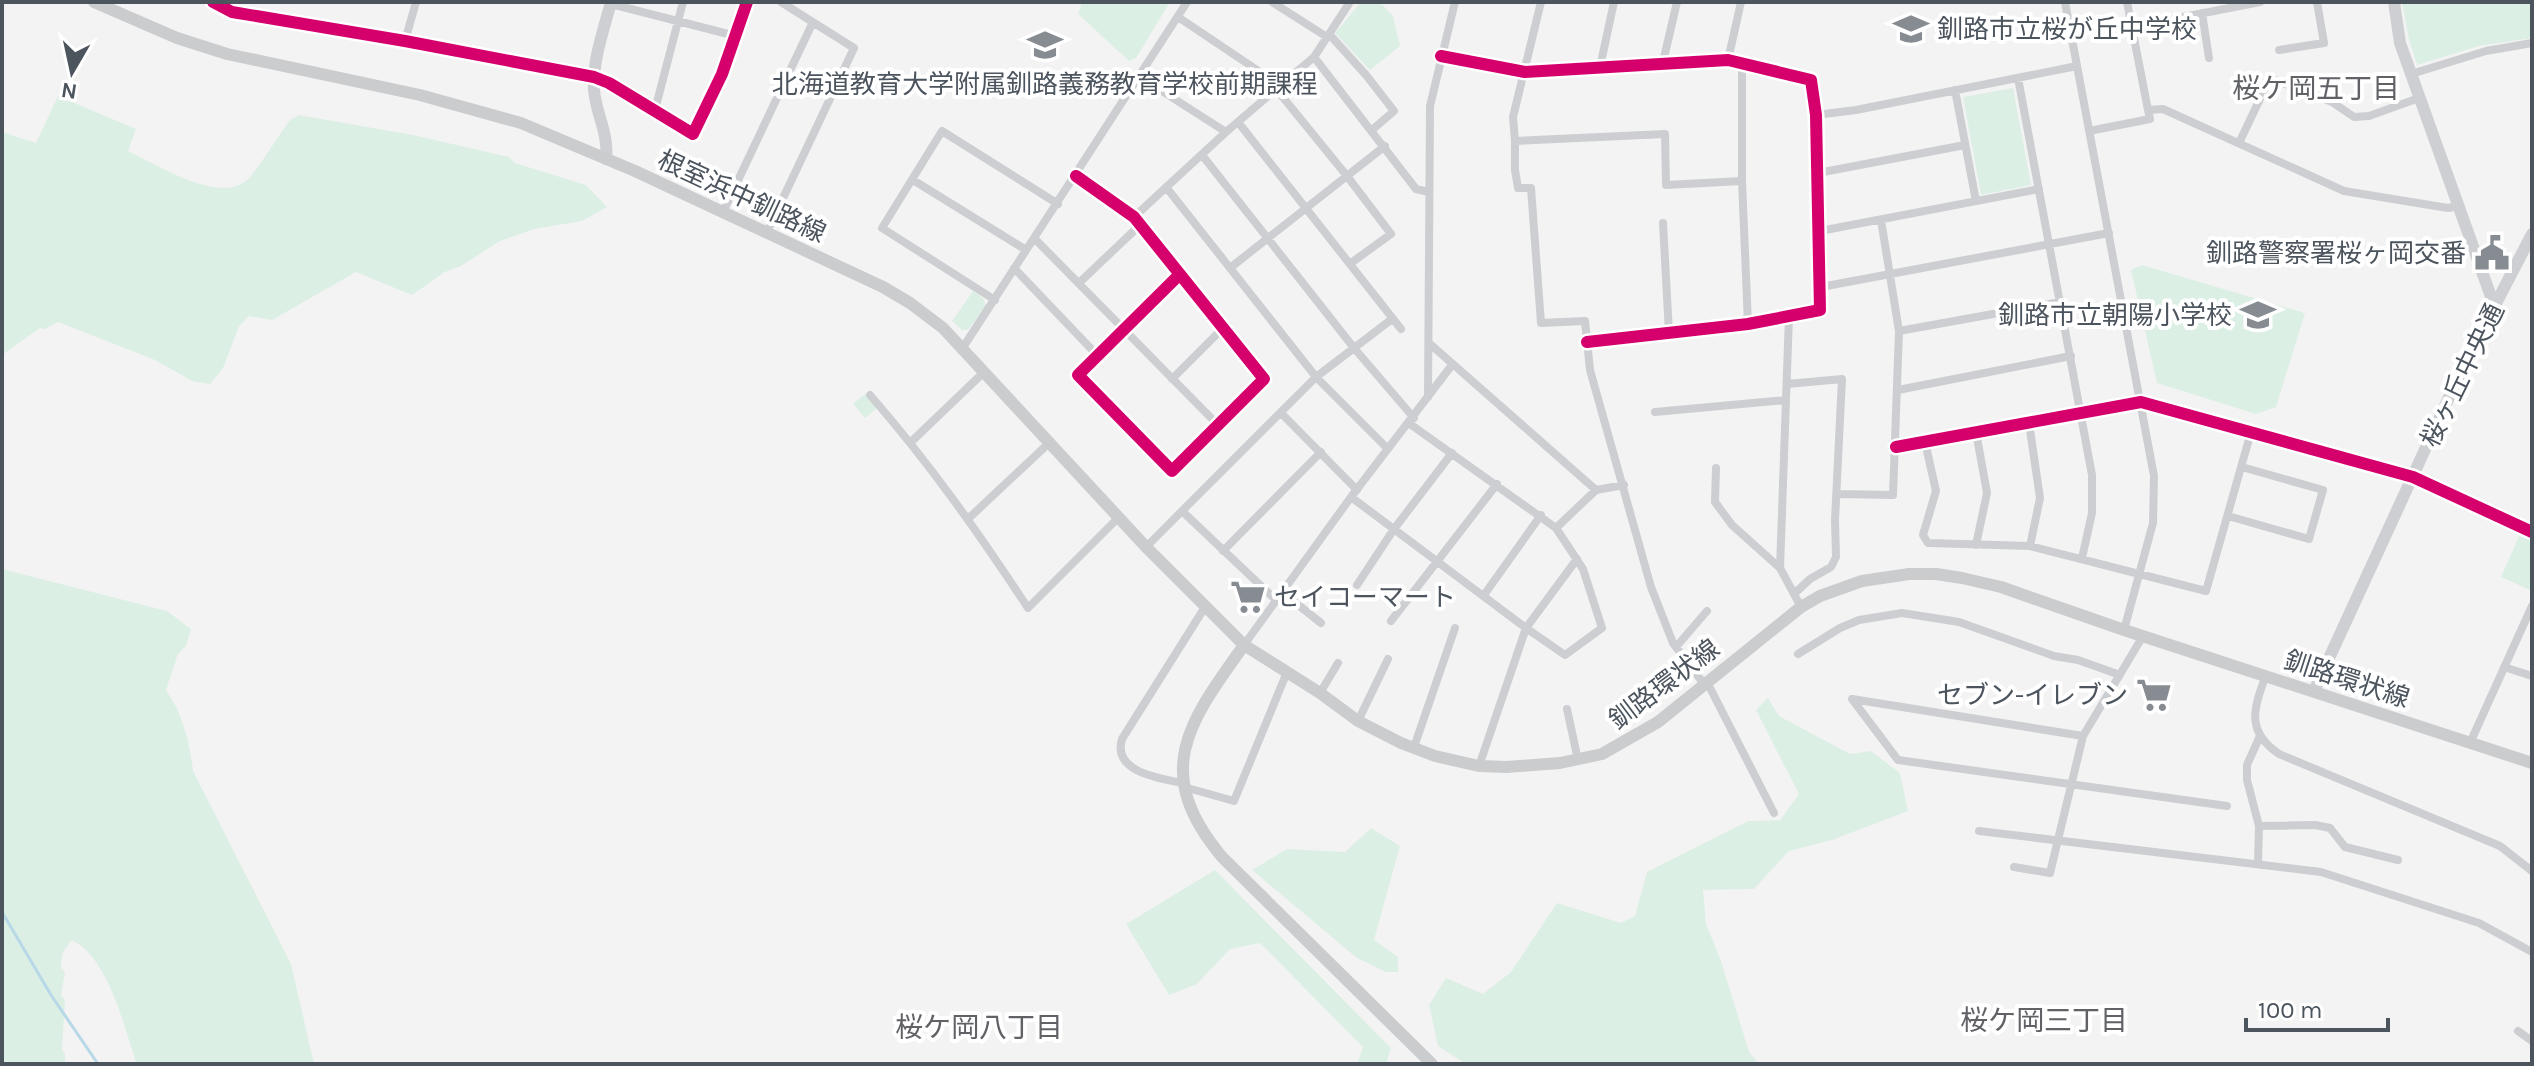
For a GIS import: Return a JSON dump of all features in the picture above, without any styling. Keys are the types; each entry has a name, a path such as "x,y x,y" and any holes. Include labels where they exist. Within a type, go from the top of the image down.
{"main road":[{"name":"根室浜中釧路線","path":"94,2 177,38 227,54 480,110 521,123 852,271 910,303 943,328 1118,518 1244,645"},
{"name":"釧路環状線","path":"1244,645 1358,721 1435,756 1479,766 1507,767 1578,760 1602,754 1658,722 1801,607 1820,596 1862,581 1909,574 1936,574 2001,587 2532,763"},
{"path":"1244,645 1194,721 1182,761 1182,784 1187,804 1201,833 1222,857 1432,1064"}],"street":[{"path":"213,2 232,12 594,77 693,134 722,74 747,2"},
{"path":"405,41 416,2"},
{"path":"655,110 683,2"},
{"path":"767,232 854,48 781,2"},
{"path":"962,349 1187,2"},
{"path":"1272,2 1328,36 1366,75 1394,111 1372,130"},
{"path":"1079,283 1166,187 1314,57 1350,2"},
{"path":"1428,397 1430,106 1455,2"},
{"path":"1541,2 1513,117 1518,188 1531,188 1541,323 1585,321 1590,370 1651,587 1676,647 1705,683 1774,813"},
{"path":"1600,67 1614,2"},
{"path":"1663,62 1677,2"},
{"path":"1728,60 1741,2"},
{"path":"2065,2 2154,476 2153,523 2124,630"},
{"path":"2089,131 2150,119 2127,2"},
{"path":"2189,2 2192,15"},
{"path":"2132,27 2260,2"},
{"path":"2279,50 2324,43 2317,2"},
{"path":"2394,2 2400,43 2494,305"},
{"path":"606,159 608,143 594,93 594,77 611,3 736,36"},
{"path":"2202,13 2209,58"},
{"path":"1178,17 1279,88 1391,234 1351,263"},
{"path":"723,212 813,22"},
{"path":"2411,74 2486,51 2532,43"},
{"path":"1441,56 1525,72 1728,60 1811,80 1816,115 1820,310 1748,324 1587,342"},
{"path":"1314,57 1416,189 1429,192"},
{"path":"1742,64 1742,181 1748,324"},
{"path":"1816,115 2077,66"},
{"path":"1140,77 1226,132"},
{"path":"2018,78 2092,475 2092,513 2082,558"},
{"path":"2239,143 2270,78 2332,102 2354,117 2369,116 2419,98"},
{"path":"1955,90 1976,201"},
{"path":"2148,110 2163,109 2344,191 2448,208 2458,206"},
{"path":"1238,122 1401,329"},
{"path":"995,300 882,228 942,131 1058,204"},
{"path":"1515,141 1665,134 1666,185 1742,181"},
{"path":"1818,173 1965,145"},
{"path":"1230,268 1385,146"},
{"path":"1202,155 1412,421 1556,528 1583,569 1602,628 1565,655 1394,529 1354,494 1321,452 1281,413"},
{"path":"1076,176 1137,221 1264,379 1172,471 1078,375 1179,275"},
{"path":"913,180 1026,250"},
{"path":"1166,187 1316,377 1388,449"},
{"path":"1820,231 2039,189"},
{"path":"1837,494 1893,495 1899,331 1881,220"},
{"path":"1663,223 1669,333"},
{"path":"1821,287 2109,233"},
{"name":"桜ヶ丘中央通","path":"2314,691 2494,305 2532,234"},
{"path":"1034,238 1218,425"},
{"path":"1014,268 1098,356"},
{"path":"1899,331 2060,302"},
{"path":"1780,568 1789,316"},
{"path":"1146,547 1316,377 1392,319"},
{"path":"1172,379 1222,329"},
{"path":"1430,344 1596,490"},
{"path":"1898,390 2071,356"},
{"path":"1244,645 1452,365"},
{"path":"911,442 983,373"},
{"path":"1787,384 1842,379 1836,557 1831,567 1810,579 1795,593"},
{"path":"870,395 911,442 969,518 1028,608 1118,518"},
{"path":"1655,412 1786,400"},
{"path":"1896,447 2141,402 2413,477 2532,532"},
{"path":"2029,423 2040,498 2030,546"},
{"path":"1976,432 1987,493 1976,545"},
{"path":"1925,442 1936,491 1923,535 1928,543 2030,546 2206,591 2251,432"},
{"path":"969,518 1049,443"},
{"path":"1223,551 1321,452"},
{"path":"1357,585 1394,529 1452,453"},
{"path":"2228,516 2309,539 2323,490 2242,467"},
{"path":"1716,468 1715,502 1732,525 1780,568 1801,607"},
{"path":"1391,621 1497,484"},
{"path":"1556,528 1596,490 1624,485"},
{"path":"1183,512 1223,551 1279,596 1321,623"},
{"path":"1484,595 1541,515"},
{"path":"1479,766 1526,628 1577,559"},
{"path":"2470,743 2532,606"},
{"path":"1205,607 1122,739 1119,748 1121,757 1132,767 1234,801 1287,672"},
{"path":"1676,647 1707,611"},
{"path":"1798,654 1859,620 1902,613 1959,622 2054,656 2078,660 2120,675"},
{"path":"1414,747 1455,628"},
{"path":"2014,867 2050,873 2083,736 2143,636"},
{"path":"1358,721 1388,659"},
{"path":"1320,693 1338,663"},
{"path":"2504,667 2532,676"},
{"path":"2266,675 2255,712 2255,725 2267,746 2279,754 2500,846 2532,871"},
{"path":"2083,736 1852,699 1898,760 2227,806"},
{"path":"1567,709 1578,760"},
{"path":"2258,864 2259,826 2247,780 2247,765 2260,736"},
{"path":"2259,826 2315,825 2330,828 2345,847 2398,860"},
{"path":"1979,831 2321,872 2479,923 2532,952"},
{"path":"2518,1031 2532,1041"}],"green space":[{"path":"1082,2 1170,2 1136,58 1129,61 1078,14"},
{"path":"1361,2 1380,2 1393,16 1400,46 1370,70 1335,33"},
{"path":"2402,2 2532,2 2532,38 2479,46 2417,65"},
{"path":"2013,88 2031,185 1981,195 1963,97"},
{"path":"58,96 136,129 128,151 207,186 224,188 238,185 250,177 290,120 299,115 413,135 509,157 515,163 586,185 607,207 582,221 534,229 500,241 412,295 356,272 272,320 249,316 239,326 223,368 210,384 192,381 155,360 58,322 45,329 40,328 2,355 2,132 36,143"},
{"path":"2142,265 2305,313 2276,407 2256,414 2157,383 2131,270"},
{"path":"973,291 983,298 986,306 968,330 962,330 952,321"},
{"path":"865,394 877,408 865,418 853,404"},
{"path":"2520,534 2532,539 2532,591 2501,577"},
{"path":"2,569 167,611 191,629 186,646 178,654 166,690 184,728 193,771 291,964 314,1064 137,1064 106,978 96,962 72,940 63,952 61,967 65,973 61,995 65,1000 62,1049 65,1064 2,1064"},
{"path":"1768,698 1779,716 1850,754 1871,751 1900,773 1908,811 1832,840 1789,851 1754,889 1703,890 1706,924 1721,961 1749,1052 1759,1064 1466,1064 1438,1046 1429,1005 1446,978 1483,994 1511,972 1557,903 1621,923 1635,916 1647,872 1748,821 1780,820 1799,794 1756,710"},
{"path":"1371,828 1400,846 1374,940 1398,957 1398,972 1386,972 1357,958 1252,870 1287,849 1345,852"},
{"path":"1215,870 1391,1048 1386,1064 1357,1064 1363,1047 1260,943 1230,949 1197,984 1169,995 1126,924"}],"waterway":[{"path":"2,912 51,995 98,1064"}],"cycle path":[{"path":"213,2 232,12 594,77 693,134 722,74 747,2"},
{"path":"1441,56 1525,72 1728,60 1811,80 1816,115 1820,310 1748,324 1587,342"},
{"path":"1076,176 1134,217 1264,379 1172,471 1078,375 1179,275"},
{"path":"1896,447 2141,402 2413,477 2532,532"}],"place":[{"name":"釧路市立桜が丘中学校","path":"1911,29"},
{"name":"北海道教育大学附属釧路義務教育学校前期課程","path":"1045,45"},
{"name":"釧路警察署桜ヶ岡交番","path":"2492,253"},
{"name":"釧路市立朝陽小学校","path":"2258,315"},
{"name":"セイコーマート","path":"1248,597"},
{"name":"セブン-イレブン","path":"2154,695"}],"district":[{"name":"桜ケ岡五丁目","path":"2316,88"},
{"name":"桜ケ岡三丁目","path":"2044,1020"},
{"name":"桜ケ岡八丁目","path":"979,1027"}]}
